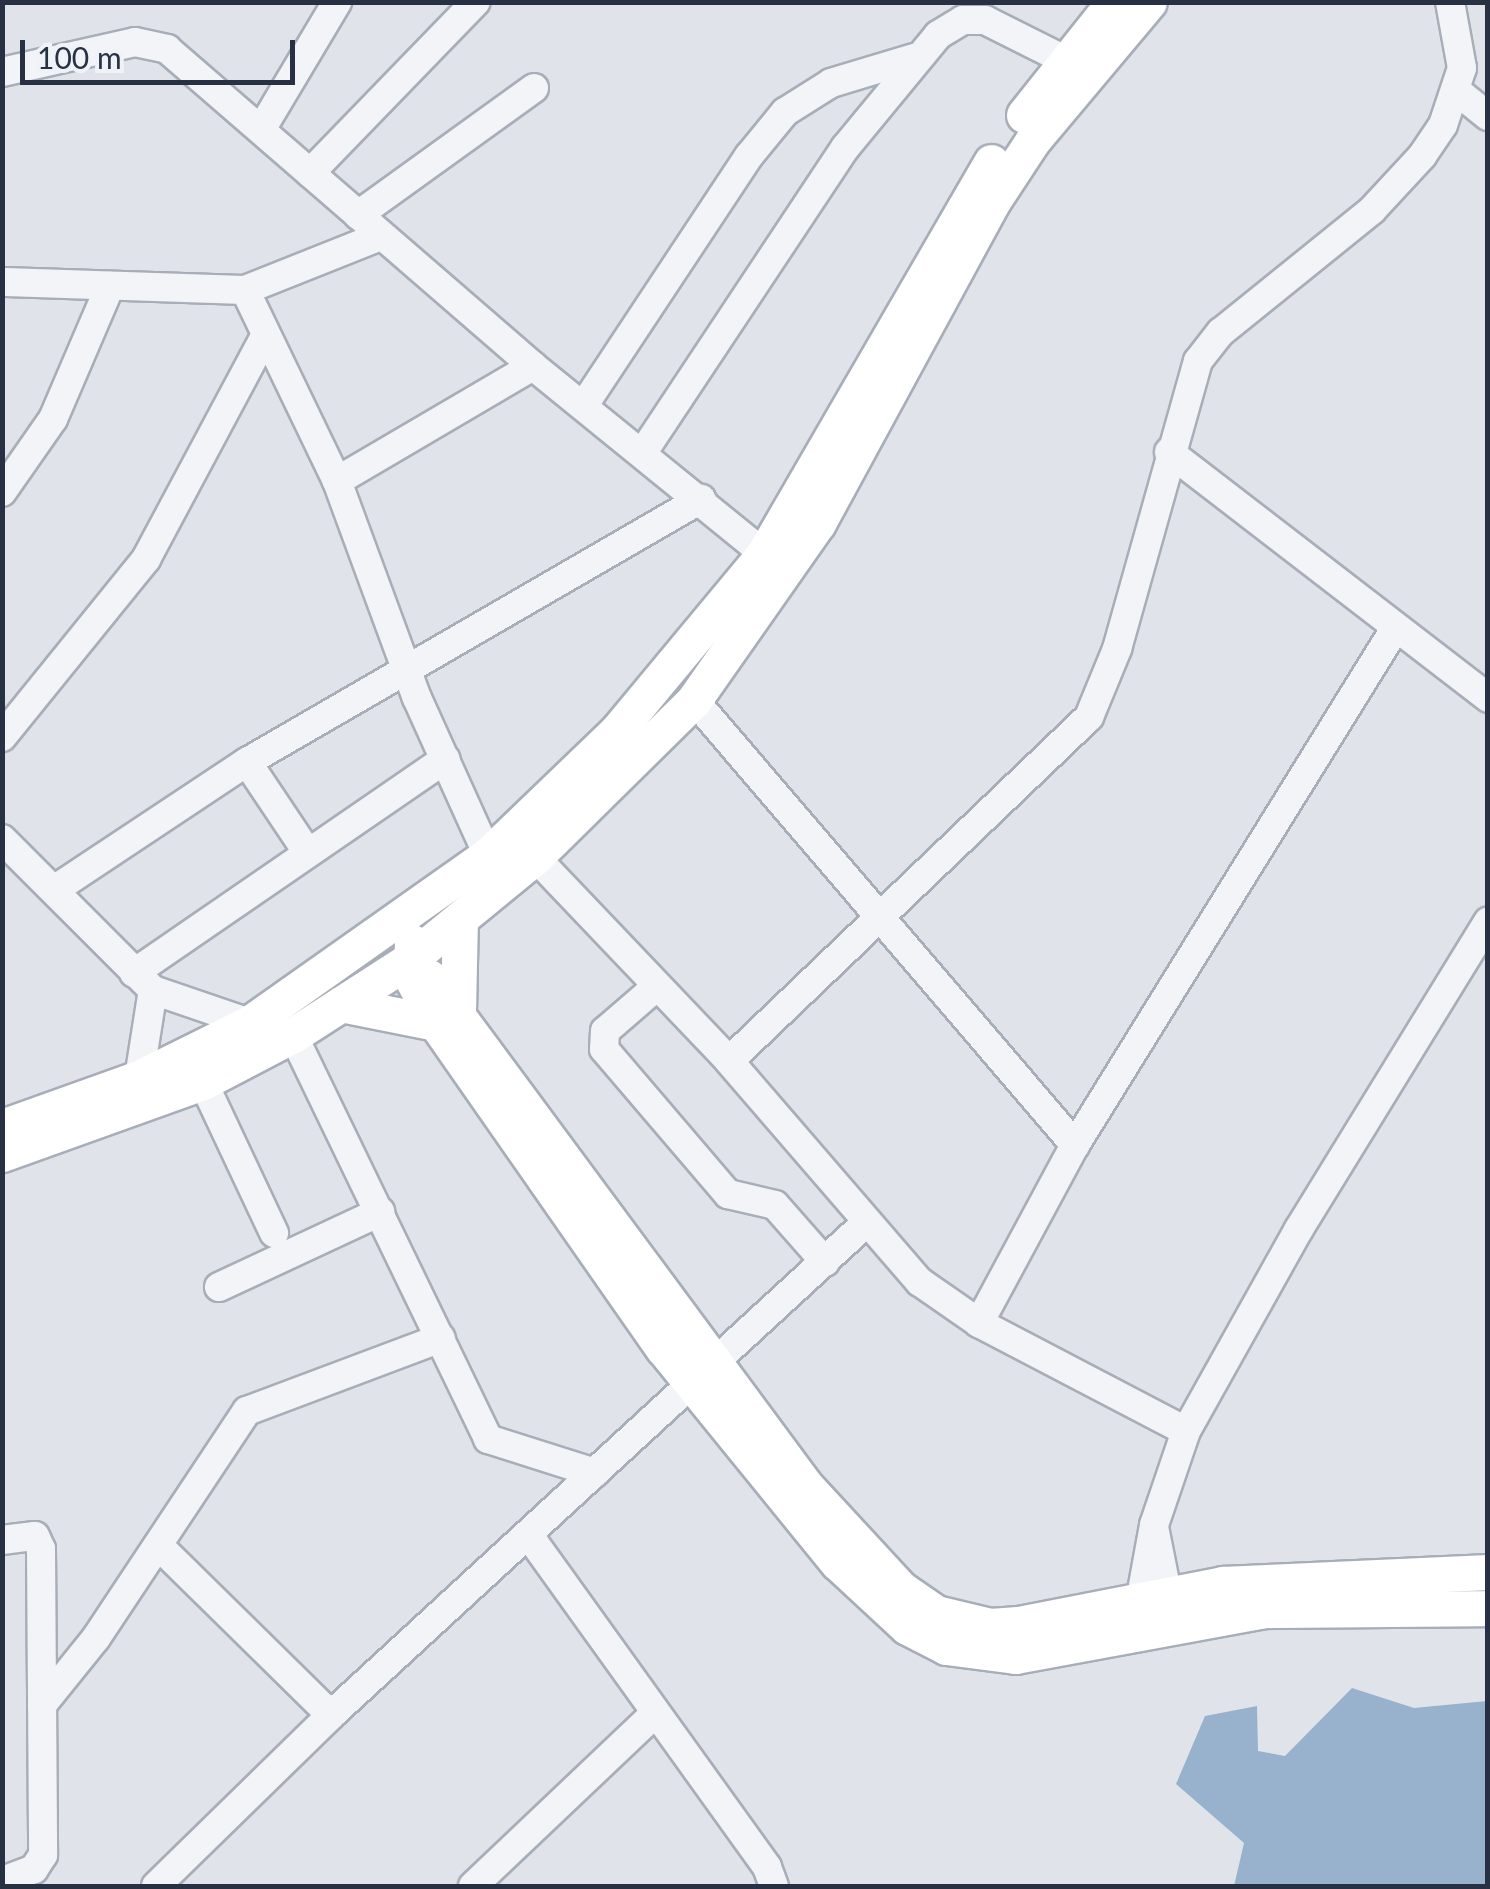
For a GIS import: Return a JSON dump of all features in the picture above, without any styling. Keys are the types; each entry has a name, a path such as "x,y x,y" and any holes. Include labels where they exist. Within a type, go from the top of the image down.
{"main road":[{"path":"2,1127 139,1078 250,1023 416,911 488,855 617,730 764,554 962,206 1064,58 1114,2"},
{"path":"2,1154 203,1082 293,1035 408,961 535,857 694,700 818,523 991,204 1033,140 1149,2"},
{"path":"408,961 416,911"},
{"path":"447,1018 460,920"},
{"path":"360,950 408,961 838,1563 906,1627 946,1648 1002,1656 1154,1615 1254,1580 1488,1572"},
{"path":"341,1004 447,1018"},
{"path":"1154,1615 1488,1608"}],"street":[{"path":"262,128 337,2"},
{"path":"310,173 476,2"},
{"path":"729,1061 1089,717 1117,649 1169,452 1206,347 1403,180 1443,126 1458,92 1462,68 1450,2"},
{"path":"644,452 845,148 914,58 953,24 974,18 1064,58"},
{"path":"2,72 135,42 156,44 262,128 380,236 533,366 644,452 764,554"},
{"path":"584,405 749,156 786,112 831,83 914,58"},
{"path":"358,215 534,88"},
{"path":"1458,92 1488,116"},
{"path":"2,282 244,290 380,236"},
{"path":"2,492 54,419 110,286"},
{"path":"244,290 337,482 407,672 488,855"},
{"path":"2,737 146,559 265,336"},
{"path":"337,482 533,366"},
{"path":"1169,452 1488,698"},
{"path":"54,890 248,762 701,500"},
{"path":"979,1323 1075,1145 1396,626"},
{"path":"694,700 883,916 1075,1145"},
{"path":"139,1078 143,982 306,850 445,759"},
{"path":"248,762 306,850"},
{"path":"2,839 143,982 250,1023"},
{"path":"535,857 729,1061 920,1282 979,1323 1186,1431"},
{"path":"1154,1615 1154,1526 1186,1431 1300,1228 1488,922"},
{"path":"656,987 606,1031 604,1050 728,1194 775,1205 825,1262"},
{"path":"293,1035 488,1439 595,1473"},
{"path":"203,1082 274,1233"},
{"path":"219,1287 380,1212"},
{"path":"159,1885 330,1715 530,1537 867,1222"},
{"path":"42,1705 160,1546 256,1402 310,1390 441,1338"},
{"path":"2,1540 36,1536 42,1549 43,1856 34,1870 2,1881"},
{"path":"530,1537 652,1716 734,1819 774,1886"},
{"path":"160,1546 330,1715"},
{"path":"473,1886 652,1716"}],"water":[{"path":"1352,1688 1414,1708 1487,1701 1487,1886 1234,1886 1244,1843 1176,1784 1205,1716 1257,1706 1258,1751 1285,1756"}]}
